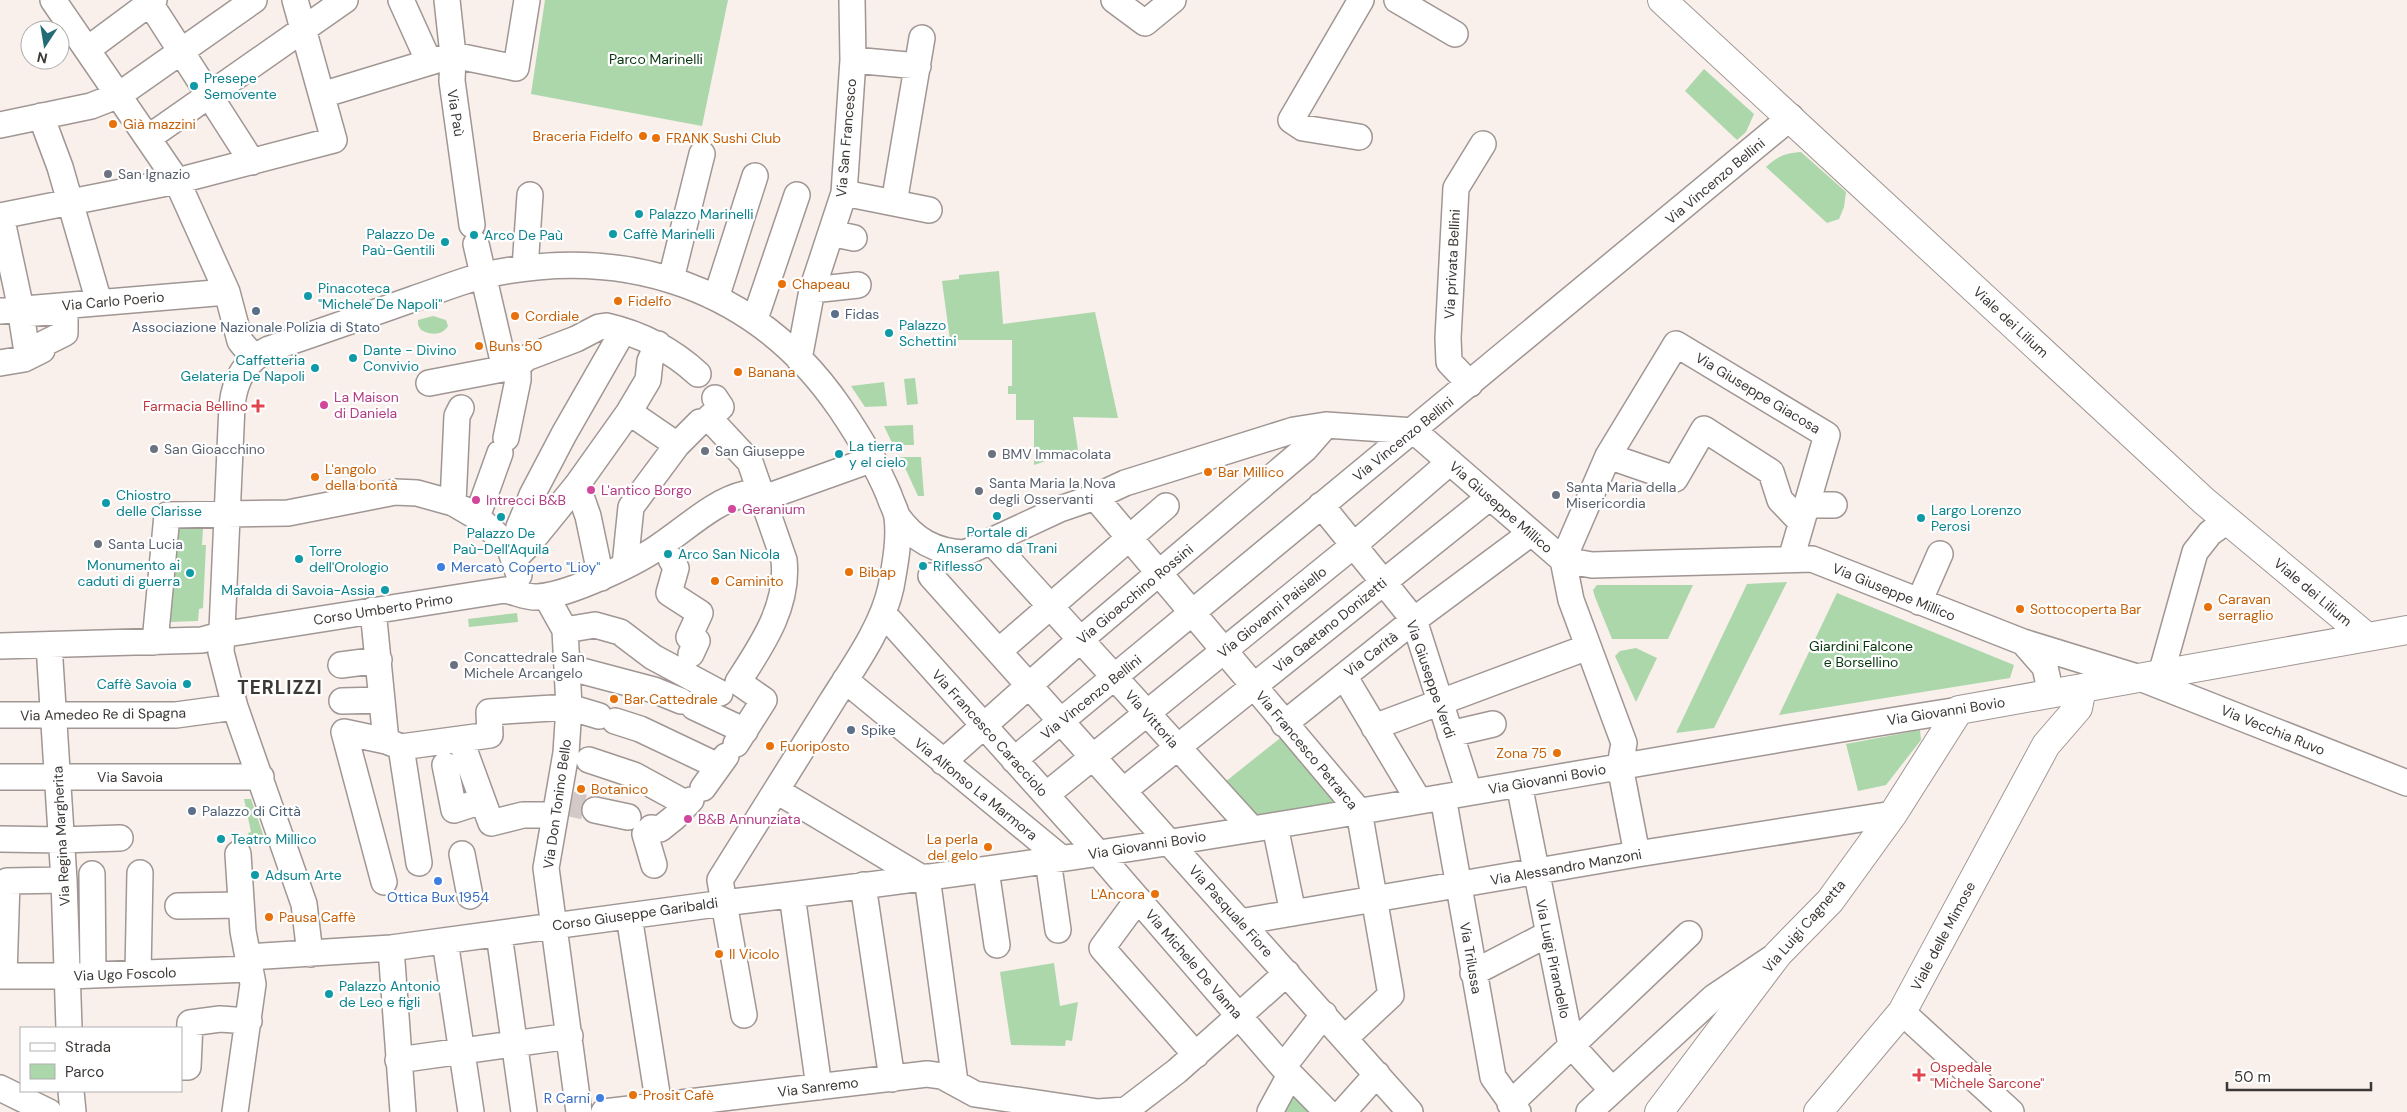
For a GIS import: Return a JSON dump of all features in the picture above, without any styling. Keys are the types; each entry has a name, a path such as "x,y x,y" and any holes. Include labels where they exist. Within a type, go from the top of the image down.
{"main road":[{"name":"Viale dei Lilium","path":"1662,0 2227,521 2367,637"},
{"name":"Via Giovanni Bovio","path":"1959,710 2407,630"},
{"name":"Viale delle Mimose","path":"1818,1112 1902,1012 2046,745 2078,708 2082,688"},
{"path":"2022,699 2039,710 2044,719 2046,745"},
{"name":"Via Luigi Cagnetta","path":"1659,1112 1778,954 1830,901 1893,814 1959,710"}],"street":[{"path":"0,125 41,116 71,113 120,95 254,0"},
{"path":"14,311 0,216 68,200 177,181 334,140 296,0"},
{"path":"148,138 345,0"},
{"path":"401,0 429,62"},
{"name":"Via Paù","path":"447,0 453,55 452,82 474,235 482,276 511,367 518,380 503,446 477,517"},
{"path":"322,95 453,55 516,68 527,0"},
{"name":"Via San Francesco","path":"799,359 812,290 842,235 853,60 852,0"},
{"path":"1114,0 1145,23 1173,0"},
{"path":"1359,137 1303,128 1291,120 1361,0"},
{"path":"1397,0 1455,34"},
{"path":"88,49 151,1 181,52 252,162"},
{"path":"58,2 177,181 227,292 240,341 254,358 241,373 233,394 220,634 226,677 235,707 304,904 310,954"},
{"path":"894,203 922,38"},
{"path":"853,60 918,66"},
{"path":"41,116 60,167 99,302"},
{"name":"Via Vincenzo Bellini","path":"1014,760 1321,505 1414,431 1791,117"},
{"name":"Via privata Bellini","path":"1470,384 1449,362 1449,318 1456,188 1483,144"},
{"path":"671,279 702,154"},
{"path":"716,298 755,176"},
{"path":"844,193 929,210"},
{"path":"525,268 530,195"},
{"path":"758,310 798,195"},
{"name":"Corso Giuseppe Garibaldi","path":"249,963 310,954 391,948 724,903 720,880 845,680 883,613 896,556 897,516 876,466 825,387 799,359 752,320 716,298 671,279 621,268 559,266 525,268 482,276 269,350 254,358"},
{"path":"812,290 858,285"},
{"name":"Via Carlo Poerio","path":"14,311 72,304 227,292"},
{"path":"0,363 24,359 55,342 71,343 72,304"},
{"path":"429,383 511,367 526,358 576,339 599,327 623,331 658,344 686,362 698,374"},
{"path":"155,642 167,515 288,513 405,492 453,504 477,517 515,549 529,544 564,434 623,331"},
{"path":"539,510 577,485 629,412 648,380 650,362 658,344"},
{"name":"Via Giuseppe Giacosa","path":"1608,456 1676,344 1828,435 1791,559"},
{"path":"453,504 457,416 461,405 457,377"},
{"path":"460,741 491,823 523,815 575,808 660,829 675,817 693,797 731,749 764,700 738,682 766,639 776,617 785,580 784,560 750,462 709,418 721,406 715,398"},
{"path":"629,412 677,445"},
{"path":"625,565 631,507 677,445 700,422"},
{"path":"890,589 931,576 965,553 1060,509 1095,497 1125,483 1284,433 1326,425 1414,431"},
{"name":"Via Gioacchino Rossini","path":"943,762 982,725 1080,640 1305,449 1326,425"},
{"path":"1637,854 1620,766 1624,743 1571,600 1563,560 1608,456 1675,479 1704,429 1771,472 1780,500 1804,514 1834,504"},
{"name":"Via Giuseppe Millico","path":"1414,431 1563,560 1592,565 1812,559 2023,642 2150,676"},
{"name":"Via Giovanni Paisiello","path":"1046,796 1354,545 1450,462"},
{"path":"546,596 601,578 625,565 666,551 696,519 747,493 764,498 876,466"},
{"path":"577,485 588,516 601,578"},
{"name":"Via Francesco Petrarca","path":"1095,497 1359,811 1391,995 1344,1038"},
{"name":"Via Gaetano Donizetti","path":"1123,791 1490,497"},
{"name":"Via Giuseppe Verdi","path":"1321,505 1414,620 1469,792"},
{"path":"999,651 1166,506"},
{"path":"897,516 912,534 929,545 952,552 965,553"},
{"path":"2150,676 2195,552 2210,533 2227,521"},
{"name":"Via Carità","path":"1284,724 1414,620 1531,533"},
{"name":"Via Vittoria","path":"992,542 1178,748 1264,828"},
{"path":"666,551 676,568 669,593 700,613 689,637 697,641 691,654"},
{"path":"1919,602 1940,554"},
{"name":"Via Pasquale Fiore","path":"931,576 1168,842 1287,972 1410,1112"},
{"name":"Corso Umberto Primo","path":"0,646 202,640 220,634 505,590 530,596 546,596"},
{"name":"Via Don Tonino Bello","path":"546,596 565,630 569,707 580,758 575,808 546,868 580,1112"},
{"path":"373,610 379,660 381,700 393,744 419,863"},
{"name":"Via Francesco Caracciolo","path":"883,613 1098,853"},
{"path":"565,630 595,625 620,632 682,674 720,693"},
{"name":"Via Giuseppe Millico","path":"2023,642 2045,667 2051,694"},
{"name":"Via Regina Margherita","path":"49,645 64,880 69,1027"},
{"path":"1374,727 1588,647"},
{"path":"2066,655 2082,688"},
{"path":"341,665 379,660"},
{"path":"567,667 654,690 688,704 731,749"},
{"path":"1344,676 1374,727 1431,799"},
{"name":"Via Vecchia Ruvo","path":"2150,676 2407,784"},
{"name":"Via Alfonso La Marmora","path":"845,680 1055,859"},
{"path":"342,701 381,700"},
{"name":"Via Amedeo Re di Spagna","path":"0,715 176,715 235,707"},
{"path":"384,882 344,732 393,744 460,741 490,735 489,712 569,707 640,729 731,749"},
{"name":"Via Giovanni Bovio","path":"724,903 986,870 1264,828 1620,766 1959,710"},
{"path":"1450,734 1493,724"},
{"path":"580,758 634,775 662,788 693,797"},
{"path":"445,765 454,810 482,800"},
{"name":"Via Savoia","path":"0,776 261,777"},
{"name":"Via Luigi Pirandello","path":"1518,784 1571,1045"},
{"path":"777,791 924,877 955,1082"},
{"name":"Via Trilussa","path":"1431,799 1457,886 1493,1077 1514,1108"},
{"name":"Via Alessandro Manzoni","path":"1240,922 1637,854 1893,814"},
{"path":"639,825 654,866"},
{"path":"1264,828 1292,913"},
{"path":"0,839 61,840 120,838"},
{"name":"Via Michele De Vanna","path":"1098,853 1287,1071 1327,1112"},
{"path":"235,1112 253,984 243,930 238,854"},
{"path":"462,854 470,896"},
{"path":"1055,859 1058,930"},
{"path":"986,870 997,945"},
{"path":"138,973 140,873"},
{"path":"92,874 94,975"},
{"path":"2,976 7,881 64,880"},
{"path":"863,886 892,1079"},
{"path":"792,895 819,1087"},
{"path":"1138,899 1102,948 1196,1055"},
{"path":"724,903 744,1015"},
{"path":"178,906 241,905"},
{"path":"629,916 659,1106"},
{"path":"499,934 524,1112"},
{"path":"1473,973 1548,934"},
{"path":"1514,1108 1571,1045 1690,934"},
{"path":"444,941 463,1051 471,1112"},
{"path":"391,948 403,1112"},
{"path":"1589,1112 1714,997 1778,954"},
{"name":"Via Ugo Foscolo","path":"2,976 138,973 249,963"},
{"path":"1127,1111 1196,1055 1287,972"},
{"path":"1902,1012 2011,1112"},
{"path":"1270,1112 1287,1071 1324,1014"},
{"path":"182,1067 188,1067 190,1023 220,1018 249,1021"},
{"path":"398,1060 570,1036"},
{"path":"1571,1045 1612,1090"},
{"name":"Via Sanremo","path":"604,1112 927,1074 942,1076 975,1094 1029,1108 1098,1112 1127,1111"},
{"path":"1343,1112 1377,1074"},
{"path":"0,1088 50,1112"},
{"path":"71,1092 72,1112"}],"green space":[{"name":"Parco Marinelli","path":"545,0 728,0 702,126 531,94"},
{"path":"1704,69 1754,114 1746,132 1737,140 1685,91"},
{"path":"1801,152 1846,192 1844,207 1839,219 1827,223 1766,167 1782,156"},
{"path":"999,271 1003,324 1095,312 1118,418 1073,417 1078,450 1034,465 1034,420 1016,420 1016,394 1008,394 1008,386 1012,386 1012,340 950,340 942,281 959,279 959,275"},
{"path":"433,316 446,320 448,326 443,332 436,334 421,330 418,320"},
{"path":"915,378 918,404 907,405 904,379"},
{"path":"884,382 887,406 865,407 851,386"},
{"path":"913,425 914,445 893,445 884,426"},
{"path":"900,457 921,457 924,496 918,496"},
{"path":"178,528 203,529 202,545 206,545 203,608 199,609 198,621 170,622"},
{"path":"1787,582 1714,728 1676,733 1747,584"},
{"path":"1597,585 1693,585 1668,639 1612,639 1593,590"},
{"name":"Giardini Falcone e Borsellino","path":"1837,593 2014,665 2010,678 1779,715"},
{"path":"517,613 518,622 469,627 468,619"},
{"path":"1636,648 1657,658 1636,702 1615,656 1620,651"},
{"path":"1920,730 1921,740 1886,785 1858,791 1846,744"},
{"path":"1284,735 1338,800 1335,803 1247,818 1220,786"},
{"path":"244,799 251,799 265,840 250,841 248,833 251,832"},
{"path":"1054,963 1060,1006 1078,1002 1072,1041 1066,1040 1065,1046 1011,1045 1000,972"},
{"path":"1293,1096 1310,1112 1284,1112"}],"tunnel":[{"path":"571,804 584,807"}],"place":[{"name":"Presepe Semovente","path":"194,86"},
{"name":"Già mazzini","path":"113,124"},
{"name":"Braceria Fidelfo","path":"643,136"},
{"name":"FRANK Sushi Club","path":"656,138"},
{"name":"San Ignazio","path":"108,174"},
{"name":"Palazzo Marinelli","path":"639,214"},
{"name":"Caffè Marinelli","path":"613,234"},
{"name":"Arco De Paù","path":"474,235"},
{"name":"Palazzo De Paù-Gentili","path":"445,242"},
{"name":"Chapeau","path":"782,284"},
{"name":"Pinacoteca \"Michele De Napoli\"","path":"308,296"},
{"name":"Fidelfo","path":"618,301"},
{"name":"Associazione Nazionale Polizia di Stato","path":"256,311"},
{"name":"Fidas","path":"835,314"},
{"name":"Cordiale","path":"515,316"},
{"name":"Palazzo Schettini","path":"889,333"},
{"name":"Buns 50","path":"479,346"},
{"name":"Dante - Divino Convivio","path":"353,358"},
{"name":"Caffetteria Gelateria De Napoli","path":"315,368"},
{"name":"Banana","path":"738,372"},
{"name":"La Maison di Daniela","path":"324,405"},
{"name":"Farmacia Bellino","path":"258,406"},
{"name":"San Gioacchino","path":"154,449"},
{"name":"San Giuseppe","path":"705,451"},
{"name":"La tierra y el cielo","path":"839,454"},
{"name":"BMV Immacolata","path":"992,454"},
{"name":"Bar Millico","path":"1208,472"},
{"name":"L'angolo della bontà","path":"315,477"},
{"name":"L'antico Borgo","path":"591,490"},
{"name":"Santa Maria la Nova degli Osservanti","path":"979,491"},
{"name":"Santa Maria della Misericordia","path":"1556,495"},
{"name":"Intrecci B&B","path":"476,500"},
{"name":"Chiostro delle Clarisse","path":"106,503"},
{"name":"Geranium","path":"732,509"},
{"name":"Portale di Anseramo da Trani","path":"997,516"},
{"name":"Palazzo De Paù-Dell'Aquila","path":"501,517"},
{"name":"Largo Lorenzo Perosi","path":"1921,518"},
{"name":"Santa Lucia","path":"98,544"},
{"name":"Arco San Nicola","path":"668,554"},
{"name":"Torre dell'Orologio","path":"299,559"},
{"name":"Riflesso","path":"923,566"},
{"name":"Mercato Coperto \"Lioy\"","path":"441,567"},
{"name":"Bibap","path":"849,572"},
{"name":"Monumento ai caduti di guerra","path":"190,573"},
{"name":"Caminito","path":"715,581"},
{"name":"Mafalda di Savoia-Assia","path":"385,590"},
{"name":"Caravan serraglio","path":"2208,607"},
{"name":"Sottocoperta Bar","path":"2020,609"},
{"name":"Concattedrale San Michele Arcangelo","path":"454,665"},
{"name":"Caffè Savoia","path":"187,684"},
{"name":"Bar Cattedrale","path":"614,699"},
{"name":"Spike","path":"851,730"},
{"name":"Fuoriposto","path":"770,746"},
{"name":"Zona 75","path":"1557,753"},
{"name":"Botanico","path":"581,789"},
{"name":"Palazzo di Città","path":"192,811"},
{"name":"B&B Annunziata","path":"688,819"},
{"name":"Teatro Millico","path":"221,839"},
{"name":"La perla del gelo","path":"988,847"},
{"name":"Adsum Arte","path":"255,875"},
{"name":"Ottica Bux 1954","path":"438,881"},
{"name":"L'Ancora","path":"1155,894"},
{"name":"Pausa Caffè","path":"269,917"},
{"name":"Il Vicolo","path":"719,954"},
{"name":"Palazzo Antonio de Leo e figli","path":"329,994"},
{"name":"Ospedale \"Michele Sarcone\"","path":"1919,1075"},
{"name":"Prosit Cafè","path":"633,1095"},
{"name":"R Carni","path":"600,1098"}],"district":[{"name":"TERLIZZI","path":"280,687"}]}
